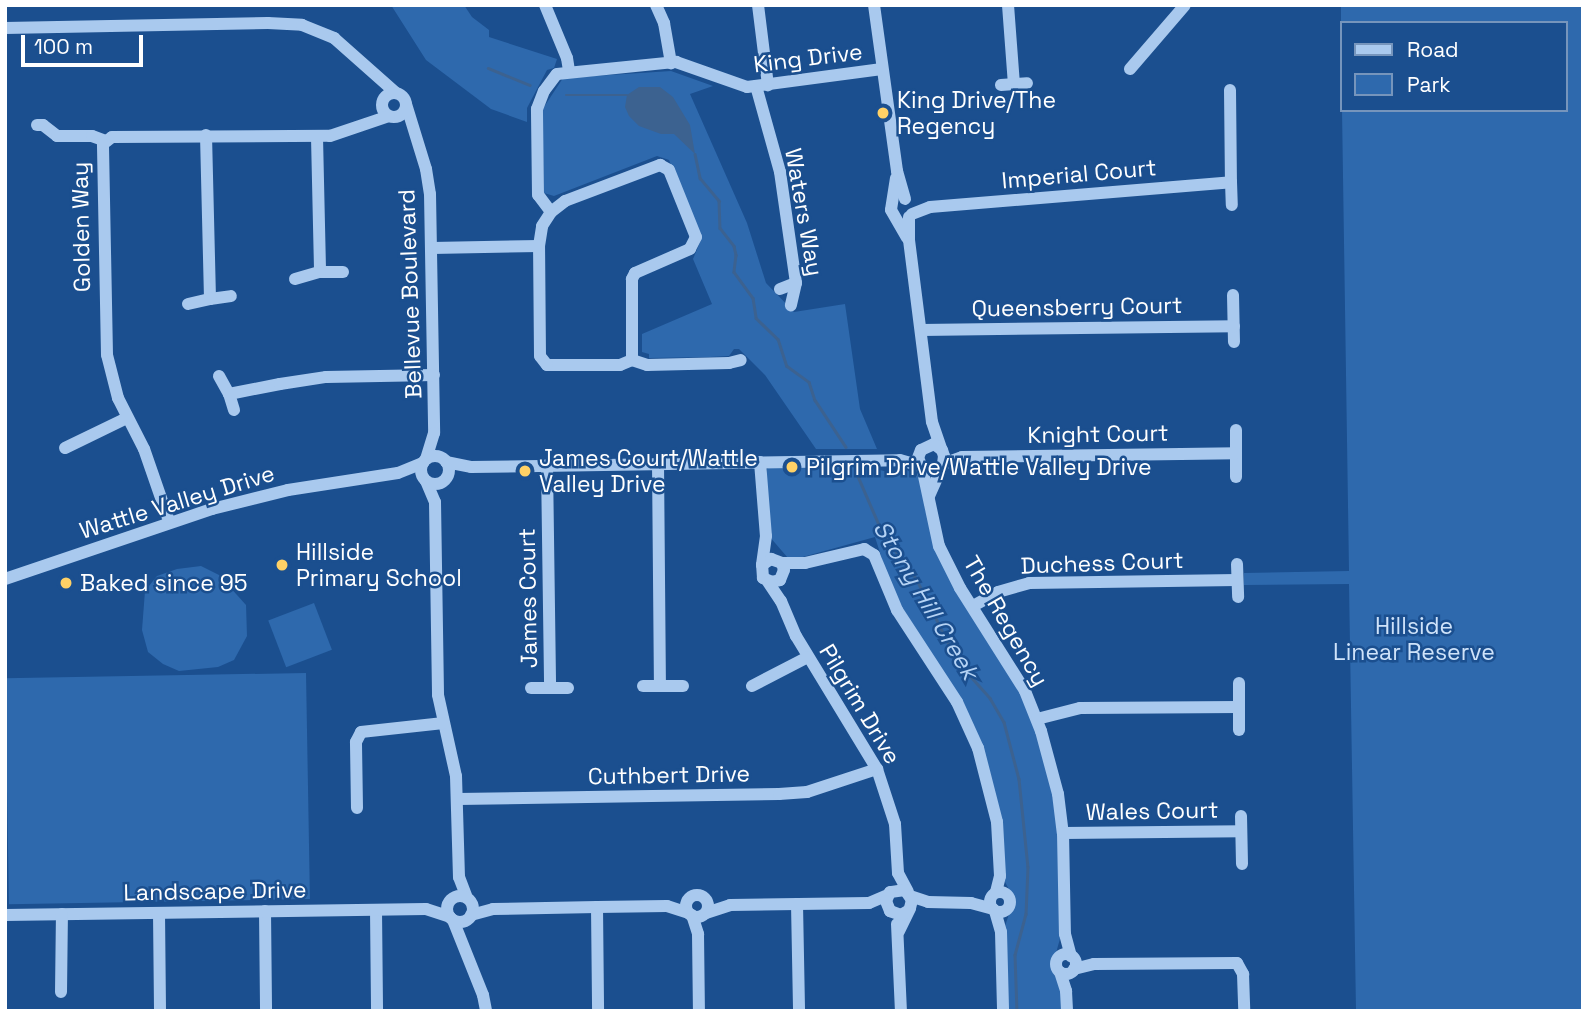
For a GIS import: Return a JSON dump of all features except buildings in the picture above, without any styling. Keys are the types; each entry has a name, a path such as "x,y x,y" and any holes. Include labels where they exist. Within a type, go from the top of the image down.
{"street":[{"path":"545,5 567,58 569,71 553,77 537,109 538,195 551,212"},
{"name":"Waters Way","path":"758,5 762,86 780,172 796,283 791,305"},
{"path":"874,5 897,171 909,208 909,240 932,422 941,449 942,465 929,496"},
{"path":"1008,5 1014,84"},
{"path":"1130,69 1185,5"},
{"path":"657,7 664,23 666,63"},
{"name":"Bellevue Boulevard","path":"5,28 286,22 324,33 396,93 406,104 422,155 430,194 434,433 425,461"},
{"name":"Bellevue Boulevard","path":"350,52 387,110 422,155"},
{"name":"King Drive","path":"569,71 682,64 741,87 882,69"},
{"path":"1230,89 1232,205"},
{"path":"396,93 387,110 404,111 406,104"},
{"name":"Golden Way","path":"169,521 144,449 127,418 114,384 105,337 101,150 106,141 113,137 317,137 340,134 364,125 387,110"},
{"path":"37,125 43,125 57,136 92,136 106,141"},
{"path":"206,135 210,299"},
{"path":"317,137 320,272"},
{"path":"632,360 632,279 635,273 684,252 695,242 694,232 669,170 660,165 649,166 565,201 551,212 542,226 539,246 542,361 550,366 623,365 632,360 647,365 741,360"},
{"path":"897,171 891,210 909,240"},
{"name":"Imperial Court","path":"895,218 902,220 909,208 1231,182"},
{"path":"892,204 909,208"},
{"path":"432,248 539,246"},
{"path":"295,279 320,272 343,272"},
{"path":"780,289 796,283"},
{"path":"188,304 231,296"},
{"path":"1233,296 1234,342"},
{"name":"Queensberry Court","path":"920,330 1234,326"},
{"path":"229,394 326,377 434,375"},
{"path":"219,376 234,410"},
{"path":"65,448 127,418"},
{"path":"922,466 918,458 932,422"},
{"path":"1236,430 1236,477"},
{"name":"Bellevue Boulevard","path":"434,433 445,460"},
{"path":"900,460 930,444 941,449"},
{"name":"Knight Court","path":"941,449 962,457"},
{"name":"Knight Court","path":"942,465 962,457 1236,453"},
{"path":"486,1011 462,939 447,910 459,877 458,799 453,758 438,695 435,502 425,479 425,461 434,456 471,467 900,460 934,470 942,465"},
{"path":"435,502 449,470 445,460"},
{"name":"Wattle Valley Drive","path":"8,580 169,521 288,490 398,473 425,461"},
{"name":"Pilgrim Drive","path":"760,462 766,536 762,565"},
{"path":"658,463 660,686"},
{"name":"James Court","path":"547,465 550,688"},
{"name":"The Regency","path":"922,466 939,546 1011,666 1037,719 1058,794 1063,833 1067,1011"},
{"path":"425,479 433,484 471,467"},
{"name":"Wattle Valley Drive","path":"398,473 425,479"},
{"name":"Pilgrim Drive","path":"766,536 778,571 781,601 808,657 877,769 895,824 898,873 909,902"},
{"path":"778,571 762,565 761,575 778,571 804,562 864,549 874,555 897,610 957,702 978,748 995,810 1000,876 999,893 990,903 999,909"},
{"path":"1237,564 1238,597"},
{"name":"Duchess Court","path":"973,606 998,592 1029,583 1237,580"},
{"path":"752,686 808,657"},
{"path":"1239,683 1239,730"},
{"path":"643,686 683,686"},
{"name":"James Court","path":"531,688 568,688"},
{"path":"1037,719 1080,709 1239,707"},
{"path":"357,808 356,742 361,732 444,723"},
{"name":"Cuthbert Drive","path":"458,799 779,794 834,785 877,769"},
{"name":"Wales Court","path":"1241,817 1242,864"},
{"name":"Wales Court","path":"1063,833 1241,831"},
{"name":"Pilgrim Drive","path":"889,894 898,873"},
{"path":"459,877 468,899 470,916 462,939"},
{"path":"869,903 897,889 909,902 971,902 999,909"},
{"path":"971,902 999,893"},
{"path":"999,893 1010,900 999,909"},
{"path":"889,894 886,901 900,931"},
{"path":"667,906 696,895 730,905"},
{"path":"452,899 468,899 493,909"},
{"name":"Landscape Drive","path":"5,915 426,909 452,899"},
{"path":"689,899 687,908 697,914"},
{"path":"697,914 708,904 706,899"},
{"path":"451,918 461,922 470,916 493,909 667,906 697,914 730,905 869,903 901,915 909,902"},
{"path":"901,1011 900,931 909,902"},
{"path":"797,904 799,1011"},
{"path":"597,907 598,1011"},
{"name":"Landscape Drive","path":"426,909 451,918"},
{"path":"999,909 1003,1011"},
{"path":"376,910 377,1011"},
{"path":"265,911 266,1011"},
{"path":"159,913 160,1011"},
{"path":"61,992 62,914"},
{"path":"697,914 699,1011"},
{"path":"1068,964 1237,963 1243,974 1244,1011"}],"green space":[{"path":"391,5 464,5 472,17 489,30 489,37 557,59 554,68 547,70 527,108 527,122 491,109 426,60"},
{"name":"Hillside Linear Reserve","path":"1341,5 1583,5 1583,1011 1356,1011 1349,584 1244,585 1244,573 1349,571 1342,112 1567,112 1567,21 1341,21"},
{"path":"671,71 713,86 690,94 747,223 766,283 794,312 845,304 860,409 877,449 816,449 765,375 739,349 734,349 729,356 710,357 649,358 649,354 642,352 642,334 712,304 693,259 701,240 669,160 657,156 554,196 544,193 542,110 563,78"},
{"path":"775,464 855,464 884,471 907,470 922,479 925,510 1024,700 1047,763 1059,835 1061,935 1053,964 1059,977 1063,1011 1008,1011 1005,926 1014,899 1004,880 1000,818 949,682 892,591 875,537 799,558 788,558 769,536 765,477 767,469"},
{"path":"201,566 219,575 246,605 247,636 234,660 218,667 179,671 163,664 148,652 142,630 145,591 157,576 177,569"},
{"path":"314,603 332,650 286,667 268,621"},
{"path":"306,673 310,899 9,904 5,678"}],"shaded area":[{"path":"639,87 660,87 673,97 690,125 695,154 674,134 661,134 639,126 629,116 625,107 627,95"}],"waterway":[{"name":"Stony Hill Creek","path":"488,68 530,85"},
{"name":"Stony Hill Creek","path":"566,95 627,95"},
{"name":"Stony Hill Creek","path":"695,154 700,178 719,201 720,228 734,246 734,272 753,298 756,318 778,339 787,366 809,382 815,400 846,447"},
{"name":"Stony Hill Creek","path":"857,474 883,534 916,578 957,661 990,698 1004,722 1019,779 1028,867 1026,914 1015,955 1017,1011"}],"place":[{"name":"King Drive/The Regency","path":"883,113"},
{"name":"Pilgrim Drive/Wattle Valley Drive","path":"792,467"},
{"name":"James Court/Wattle Valley Drive","path":"525,471"},
{"name":"Hillside Primary School","path":"282,565"},
{"name":"Baked since 95","path":"66,583"}]}
